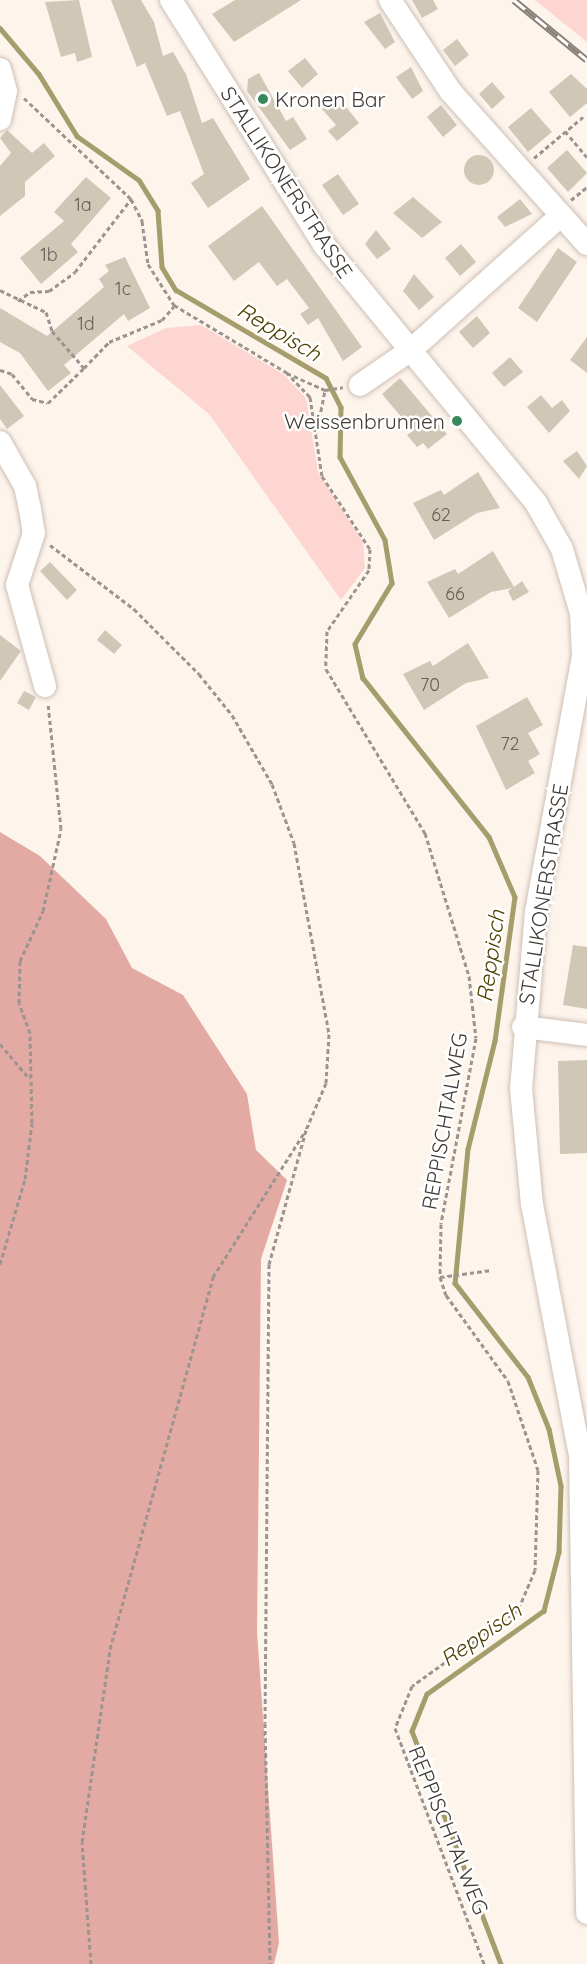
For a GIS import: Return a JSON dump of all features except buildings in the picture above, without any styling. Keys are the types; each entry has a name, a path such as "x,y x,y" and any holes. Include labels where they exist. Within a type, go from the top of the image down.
{"street":[{"name":"STALLIKONERSTRASSE","path":"171,0 325,246 522,483 578,570 583,656 536,911 524,1027 522,1109 532,1204 580,1455 587,1913"},
{"path":"390,0 438,76 559,217 587,244"},
{"path":"0,69 6,92 0,119"},
{"path":"356,386 411,350 559,217"},
{"path":"0,442 25,486 34,533 17,585 45,686"},
{"path":"524,1027 587,1035"}],"path":[{"name":"REPPISCHTALWEG","path":"15,92 131,199 142,221 148,264 174,305 286,372 310,397 318,426 322,476 366,538 370,560 362,583 327,631 326,669 425,834 469,976 476,1014 473,1057 441,1224 440,1276 446,1295 498,1366 522,1411 540,1501 535,1570 518,1610 412,1686 395,1728 484,1964"},
{"path":"533,159 583,117"},
{"path":"565,131 587,157"},
{"path":"18,301 30,292 49,291 75,272 131,199"},
{"path":"0,290 18,301 46,312 52,331 84,368"},
{"path":"0,370 12,374 32,399 48,403 109,342 162,320 174,305"},
{"path":"286,372 325,390 356,386"},
{"path":"318,426 325,390"},
{"path":"34,533 134,609 199,674 232,715 272,784 294,843 329,1034 326,1083 306,1130 269,1264 265,1723 270,1964"},
{"path":"0,1264 25,1179 32,1123 29,1078 30,1033 19,1003 20,962 54,877 61,819 45,686"},
{"path":"0,1044 29,1078"},
{"path":"91,1964 82,1842 110,1649 213,1277 306,1130"},
{"path":"440,1276 451,1272 492,1270"}],"shaded area":[{"path":"535,0 587,0 587,42"},
{"path":"201,325 283,374 306,398 318,472 363,542 365,568 341,600 209,414 127,346 166,328"},
{"path":"0,832 40,856 106,919 132,968 183,995 247,1094 256,1150 287,1180 261,1259 257,1632 279,1943 274,1964 0,1964"}],"waterway":[{"name":"Reppisch","path":"0,28 39,74 77,136 139,180 158,211 162,267 176,290 326,378 341,407 340,457 385,540 392,583 355,644 363,678 489,837 515,897 495,1041 468,1149 455,1283 528,1377 549,1429 561,1486 559,1552 544,1611 427,1694 412,1731 501,1964"}],"railway":[{"path":"514,0 587,60"}],"place":[{"name":"Kronen Bar","path":"263,99"},
{"name":"Weissenbrunnen","path":"457,421"}]}
